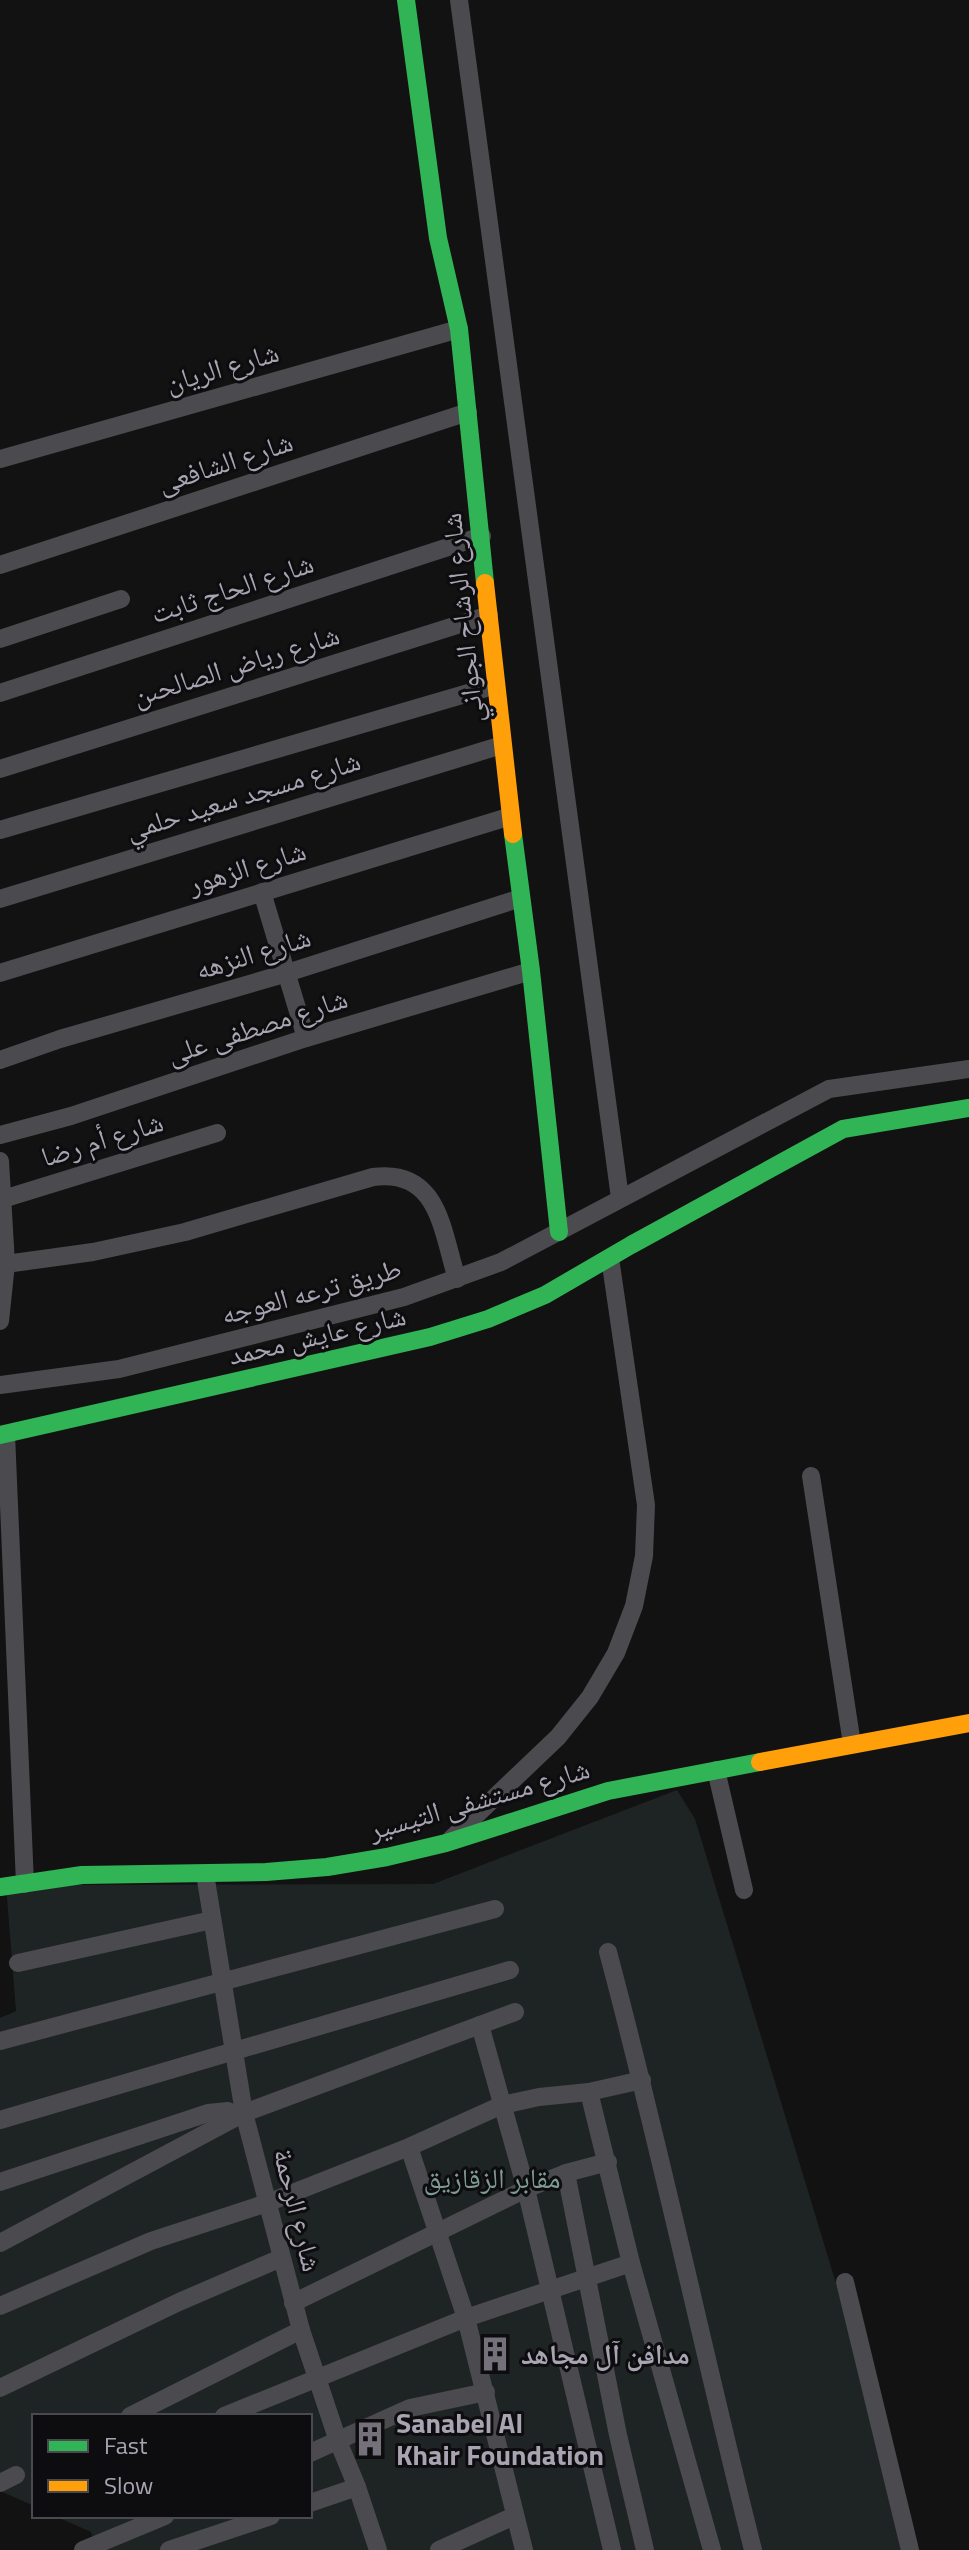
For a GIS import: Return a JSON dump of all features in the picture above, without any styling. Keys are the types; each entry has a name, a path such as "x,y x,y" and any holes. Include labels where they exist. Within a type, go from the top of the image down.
{"street":[{"name":"شارع الرشاح الجواني","path":"406,0 438,238 459,329 502,745 531,971 559,1232"},
{"path":"459,0 620,1198"},
{"name":"شارع الريان","path":"0,459 459,329"},
{"name":"شارع الشافعى","path":"0,565 468,412"},
{"name":"شارع الحاج ثابت","path":"0,693 482,536"},
{"path":"0,639 121,599"},
{"name":"شارع رياض الصالحىن","path":"0,769 489,615"},
{"path":"0,830 496,685"},
{"name":"شارع مسجد سعيد حلمي","path":"0,899 502,745"},
{"name":"شارع الزهور","path":"0,973 511,816"},
{"path":"262,892 306,1038"},
{"name":"شارع النزهه","path":"0,1060 521,898"},
{"name":"شارع مصطفى على","path":"0,1135 71,1116 306,1038 531,971"},
{"name":"طريق ترعه العوجه","path":"0,1385 119,1369 404,1297 501,1262 829,1089 969,1069"},
{"name":"شارع عايش محمد","path":"3,1434 430,1337 488,1319 545,1295 843,1129 969,1108"},
{"name":"شارع أم رضا","path":"3,1199 217,1133"},
{"path":"0,1161 6,1264 1,1311"},
{"path":"6,1264 93,1252 185,1232 373,1177 390,1175 420,1185 431,1198 457,1279"},
{"path":"446,1843 549,1746 590,1697 616,1653 634,1606 644,1556 646,1505 610,1258"},
{"path":"3,1434 6,1552 25,1884"},
{"path":"811,1476 852,1744"},
{"name":"شارع مستشفى التيسير","path":"0,1887 82,1875 266,1872 327,1867 387,1857 446,1843 608,1791 969,1723"},
{"path":"716,1770 744,1890"},
{"name":"شارع الرحمة","path":"205,1874 240,2115 301,2330 378,2550"},
{"path":"0,2041 495,1909"},
{"path":"18,1963 212,1920"},
{"path":"608,1952 642,2080 753,2550"},
{"path":"0,2120 510,1970"},
{"path":"0,2243 240,2115 515,2012"},
{"path":"480,2025 526,2189 612,2550"},
{"path":"0,2306 151,2241 267,2203 409,2147 502,2105 539,2097 589,2092 642,2080"},
{"path":"589,2092 631,2263 712,2550"},
{"path":"0,2182 208,2113 228,2111 240,2115"},
{"path":"409,2147 466,2318 524,2550"},
{"path":"293,2303 526,2189 566,2173 608,2162"},
{"path":"566,2173 618,2435 645,2550"},
{"path":"0,2388 179,2302 281,2258"},
{"path":"229,2414 466,2318 631,2263"},
{"path":"845,2282 910,2550"},
{"path":"134,2414 301,2330"},
{"path":"312,2452 410,2408 486,2392"},
{"path":"312,2502 357,2487"},
{"path":"439,2550 514,2516"},
{"path":"83,2550 160,2518"},
{"path":"169,2550 265,2518"}],"green space":[{"name":"مقابر الزقازيق","path":"677,1790 695,1819 917,2550 96,2550 91,2532 60,2518 312,2518 312,2414 32,2414 32,2505 0,2491 0,2018 16,2011 6,1885 433,1884"}],"traffic: fast":[{"path":"406,0 438,238 459,329 485,583"},
{"path":"513,834 559,1232"},
{"path":"0,1435 430,1337 488,1319 545,1295 843,1129 969,1108"},
{"path":"0,1887 82,1875 266,1872 327,1867 446,1843 608,1791 760,1762"}],"traffic: slow":[{"path":"485,583 513,834"},
{"path":"760,1762 969,1723"}],"place":[{"name":"مدافن آل مجاهد","path":"495,2354"},
{"name":"Sanabel Al Khair Foundation","path":"370,2439"}]}
